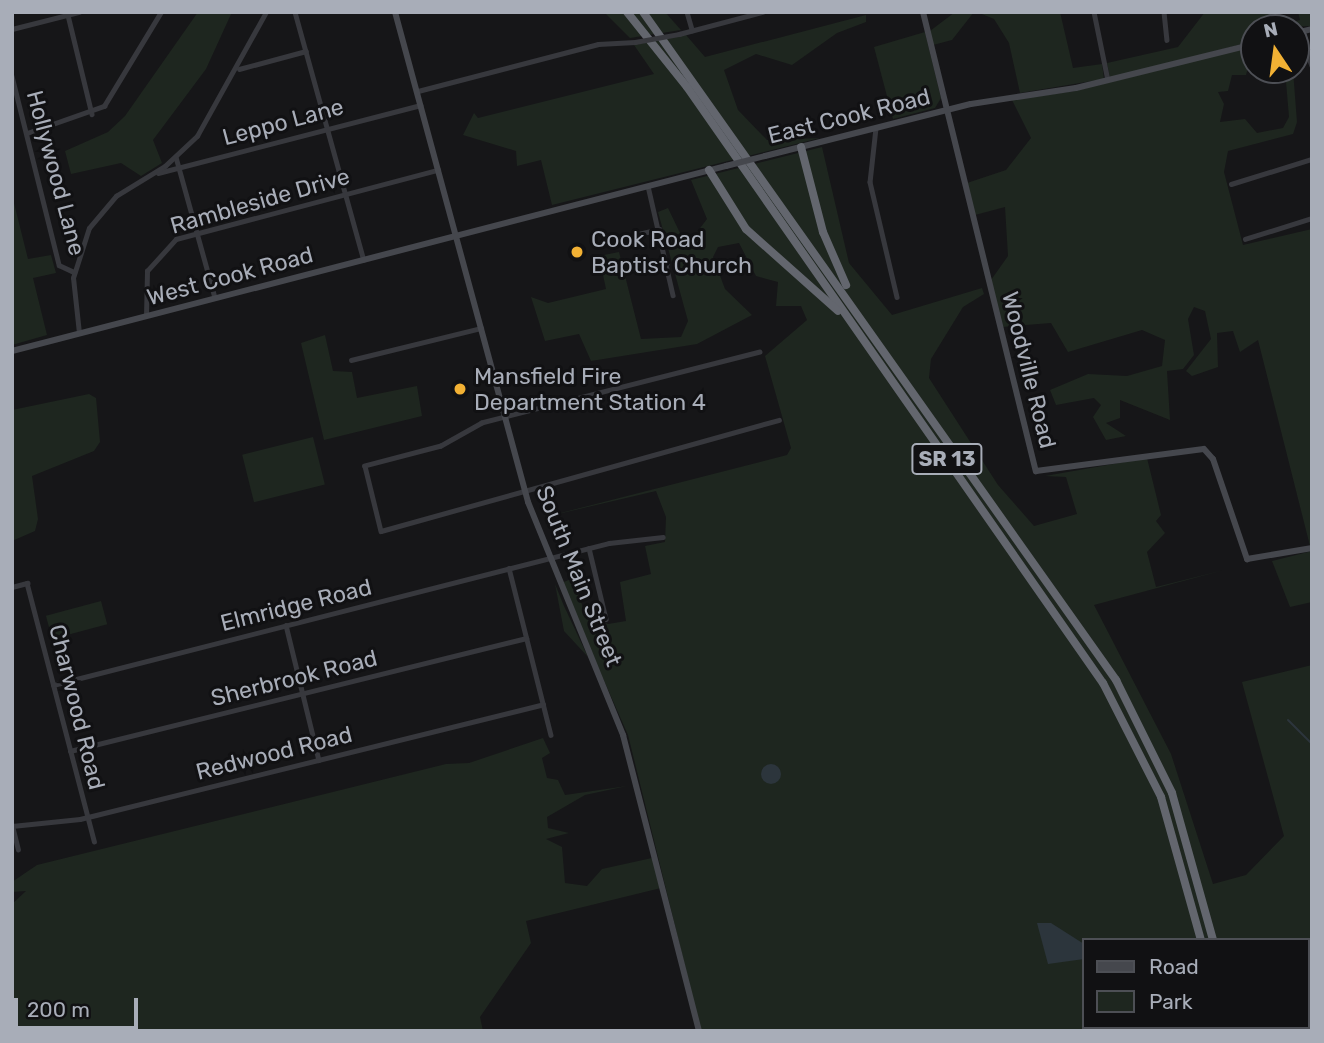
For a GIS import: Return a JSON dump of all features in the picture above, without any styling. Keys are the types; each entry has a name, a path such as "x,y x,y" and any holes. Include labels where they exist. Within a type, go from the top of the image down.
{"highway":[{"name":"SR 13","path":"627,12 895,385 1121,712 1169,818 1200,938"},
{"name":"SR 13","path":"643,12 874,333 1135,713 1183,822 1212,938"},
{"path":"801,147 829,249 874,333"},
{"path":"709,170 746,229 827,298 895,385"}],"street":[{"path":"12,29 79,12"},
{"path":"27,133 92,114 110,99 161,12"},
{"path":"79,334 74,272 86,236 105,207 176,157 203,128 238,69 266,12"},
{"path":"295,12 364,260"},
{"name":"South Main Street","path":"395,12 524,486 548,558 623,735 699,1031"},
{"path":"687,12 692,30"},
{"path":"418,90 598,44 635,42 679,34 762,12"},
{"name":"Woodville Road","path":"923,12 1036,471 1204,449 1213,459 1247,559 1261,561 1312,548"},
{"path":"1094,12 1108,80"},
{"path":"1164,12 1167,40"},
{"path":"68,15 92,114"},
{"name":"East Cook Road","path":"456,235 946,109 1108,80 1240,47"},
{"path":"238,69 306,51"},
{"name":"Hollywood Lane","path":"12,76 59,265 74,272"},
{"name":"Leppo Lane","path":"153,174 421,104"},
{"path":"876,128 870,182 897,297"},
{"path":"176,157 215,298"},
{"path":"1231,184 1312,159"},
{"name":"Rambleside Drive","path":"146,316 143,288 149,265 166,245 198,232 439,170"},
{"path":"648,186 673,295"},
{"path":"1244,239 1312,218"},
{"path":"634,235 659,229"},
{"name":"West Cook Road","path":"12,351 456,235"},
{"path":"638,271 667,263"},
{"path":"351,360 481,328"},
{"path":"760,352 505,417 441,446 365,466 381,531 524,486 779,420"},
{"name":"Elmridge Road","path":"53,685 589,548 663,537"},
{"path":"589,548 606,619"},
{"path":"509,568 551,735"},
{"name":"Charwood Road","path":"12,587 27,583 94,841"},
{"path":"286,625 319,760"},
{"name":"Sherbrook Road","path":"70,751 526,638"},
{"name":"Redwood Road","path":"12,826 87,817 543,704"},
{"path":"12,826 18,850"}],"green space":[{"path":"198,12 232,12 206,69 153,140 162,163 141,176 121,163 71,174 65,151 108,132 125,116"},
{"path":"604,12 665,12 681,30 630,38"},
{"path":"955,12 974,12 952,40 933,45 930,31"},
{"path":"977,12 1060,12 1073,68 1102,64 1104,79 1020,93 1009,43 994,19"},
{"path":"1205,12 1275,14 1240,14 1240,45 1110,78 1107,63 1178,47"},
{"path":"1298,12 1312,12 1312,26 1310,14"},
{"path":"866,15 866,22 837,33 792,65 756,54 724,70 738,110 767,140 820,138 552,205 541,160 517,166 516,151 463,135 474,113 478,118 654,74 634,45 686,35 705,57"},
{"path":"925,32 941,98 935,108 893,119 874,47"},
{"path":"1240,50 1240,75 1232,75 1228,91 1218,92 1224,104 1220,122 1245,119 1257,133 1283,128 1289,117 1286,84 1294,84 1297,122 1293,134 1228,151 1224,172 1243,245 1312,229 1310,546 1258,340 1240,352 1233,331 1217,333 1218,367 1192,376 1186,371 1211,339 1205,311 1194,307 1188,319 1194,355 1183,369 1167,371 1170,420 1120,400 1120,418 1106,423 1126,436 1106,440 1093,417 1101,405 1094,398 1056,405 1050,390 1088,374 1127,376 1162,366 1165,340 1142,330 1068,352 1051,323 1002,327 991,280 1008,256 1005,207 975,215 967,183 1006,170 1031,138 1012,100 1075,91"},
{"path":"822,147 849,263 892,315 982,288 984,294 963,307 931,359 929,378 998,485 1034,526 1077,514 1066,477 1045,476 1147,458 1161,515 1156,521 1165,533 1147,552 1156,587 1224,570 1094,605 1171,754 1213,884 1246,875 1284,836 1242,682 1312,665 1312,1031 701,1031 628,735 561,583 574,578 585,615 608,624 626,621 620,582 651,574 645,546 665,542 666,517 656,491 545,517 787,455 791,448 765,356 807,320 801,306 776,306 778,282 756,276 739,243 718,247 713,257 725,289 752,315 697,344 591,361 579,334 545,341 531,297 548,303 606,289 599,256 619,252 641,339 681,337 688,321 658,212 668,208 681,235 694,236 707,219 691,180"},
{"path":"12,195 28,259 51,255 56,273 33,278 47,335 12,345"},
{"path":"325,335 333,371 352,372 357,398 417,386 422,416 324,440 301,343"},
{"path":"89,394 96,398 100,442 94,451 32,476 38,519 35,531 12,541 12,410"},
{"path":"313,437 325,485 254,502 242,455"},
{"path":"1312,551 1312,602 1290,607 1272,561"},
{"path":"555,584 564,606 588,657 564,631"},
{"path":"101,601 107,624 52,639 46,616"},
{"path":"543,738 550,753 542,758 547,778 558,780 565,795 627,786 585,795 547,817 548,828 569,833 546,839 562,847 565,883 587,886 602,869 652,858 661,888 526,921 531,943 480,1017 483,1031 12,1031 12,904 26,891 12,892 12,882 37,865 446,764 469,763"}],"shaded area":[{"path":"767,764 775,764 781,774 775,784 767,784 761,778 761,770"},
{"path":"1037,923 1051,923 1082,943 1082,959 1048,964"}],"waterway":[{"path":"1288,720 1312,744"}],"place":[{"name":"Cook Road Baptist Church","path":"577,252"},
{"name":"Mansfield Fire Department Station 4","path":"460,389"}]}
